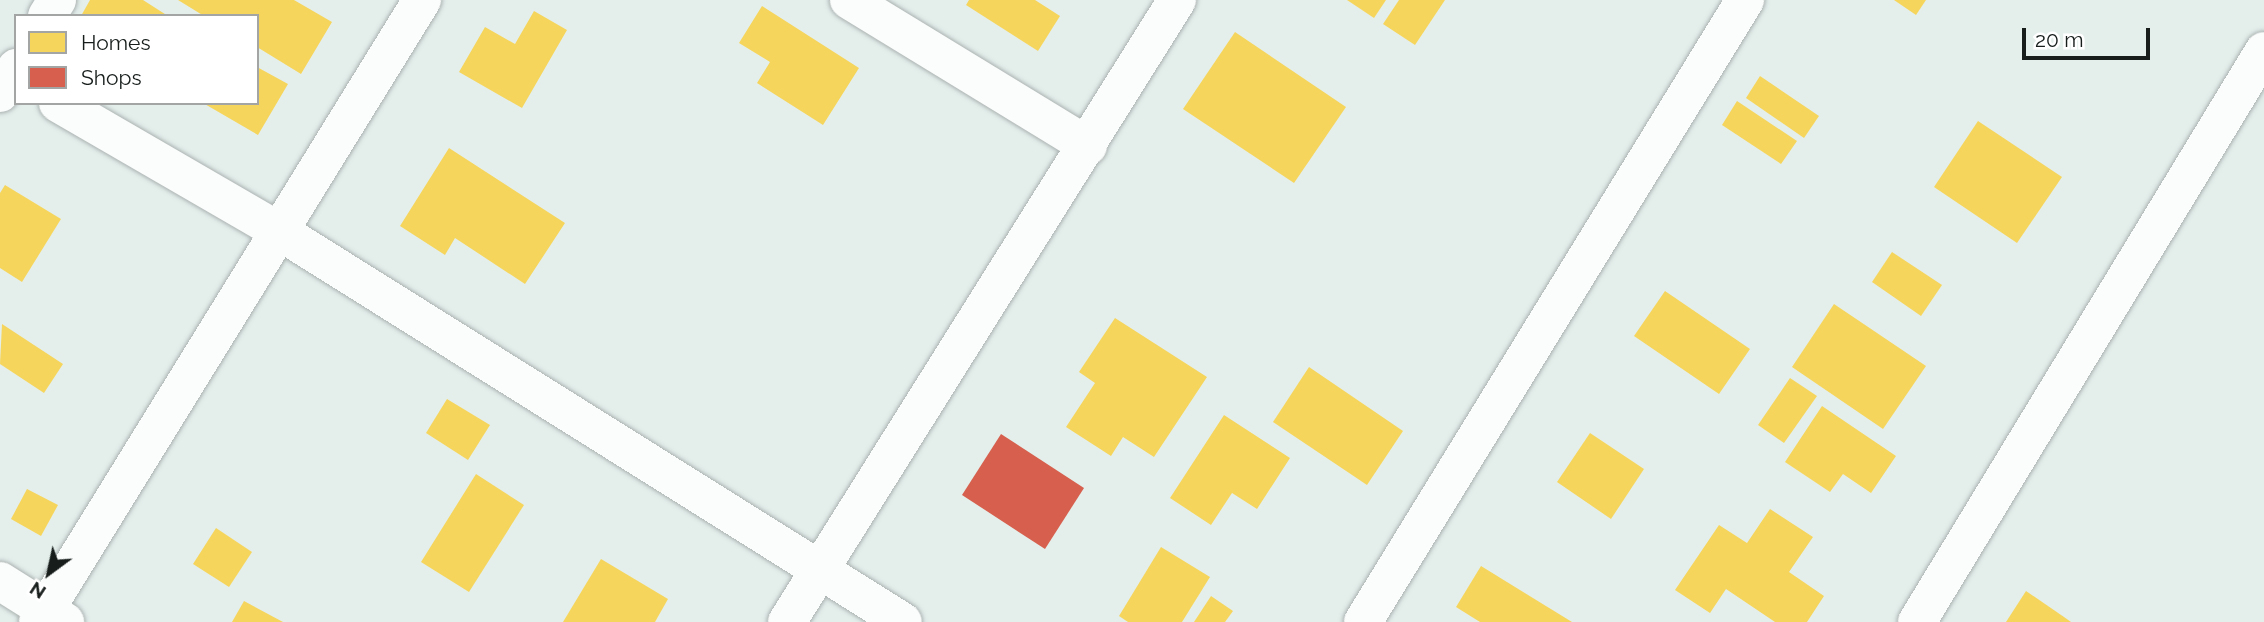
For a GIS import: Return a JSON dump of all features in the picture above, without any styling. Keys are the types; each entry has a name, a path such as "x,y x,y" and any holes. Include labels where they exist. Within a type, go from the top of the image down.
{"street":[{"path":"0,582 50,618 279,231 422,0"},
{"path":"849,0 1088,146"},
{"path":"788,622 1177,0"},
{"path":"1363,622 1745,0"},
{"path":"1917,622 2264,51"},
{"path":"61,105 279,231 903,622"}],"building: Homes":[{"path":"90,0 143,0 165,14 82,14"},
{"path":"178,0 294,0 332,22 301,74 259,48 259,14 201,14"},
{"path":"969,0 1035,0 1060,16 1038,51 966,5"},
{"path":"1347,0 1386,0 1374,18"},
{"path":"1399,0 1445,0 1415,45 1383,24"},
{"path":"1894,0 1926,0 1916,15"},
{"path":"762,6 859,68 823,125 757,83 770,62 739,43"},
{"path":"534,11 567,30 522,108 459,72 485,27 515,44"},
{"path":"1235,32 1346,107 1294,183 1183,109"},
{"path":"259,68 288,84 258,135 206,105 259,105"},
{"path":"1760,76 1819,116 1804,138 1746,98"},
{"path":"1737,101 1797,141 1781,164 1722,125"},
{"path":"1978,121 2062,177 2017,243 1934,187"},
{"path":"449,148 565,223 525,284 455,238 445,255 400,226"},
{"path":"5,185 61,219 22,282 0,268 0,193"},
{"path":"1892,252 1942,285 1921,316 1872,282"},
{"path":"1665,291 1750,349 1719,394 1634,336"},
{"path":"1834,304 1926,366 1883,429 1792,367"},
{"path":"1115,318 1207,377 1154,457 1123,437 1111,456 1066,427 1095,383 1079,372"},
{"path":"2,324 63,364 44,393 0,364"},
{"path":"1309,367 1403,431 1367,485 1273,422"},
{"path":"1790,378 1817,396 1784,443 1758,425"},
{"path":"447,399 490,425 468,460 426,433"},
{"path":"1822,406 1896,456 1871,493 1843,474 1830,492 1785,462"},
{"path":"1224,415 1290,458 1257,509 1232,493 1211,525 1170,498"},
{"path":"1590,433 1644,469 1611,519 1557,482"},
{"path":"476,474 524,505 469,592 421,562"},
{"path":"27,489 58,505 41,536 11,519"},
{"path":"1770,509 1813,537 1789,572 1824,596 1807,622 1775,622 1726,589 1710,613 1675,590 1719,525 1747,543"},
{"path":"216,528 252,552 229,587 193,564"},
{"path":"1161,547 1210,577 1182,622 1128,622 1119,616"},
{"path":"601,559 668,599 655,622 563,622"},
{"path":"1481,566 1572,622 1480,622 1456,607"},
{"path":"2026,591 2064,617 2071,622 2006,622"},
{"path":"1211,596 1233,611 1225,622 1194,622"},
{"path":"244,601 283,622 232,622"}],"building: Shops":[{"path":"1001,434 1084,488 1045,549 962,495"}]}
